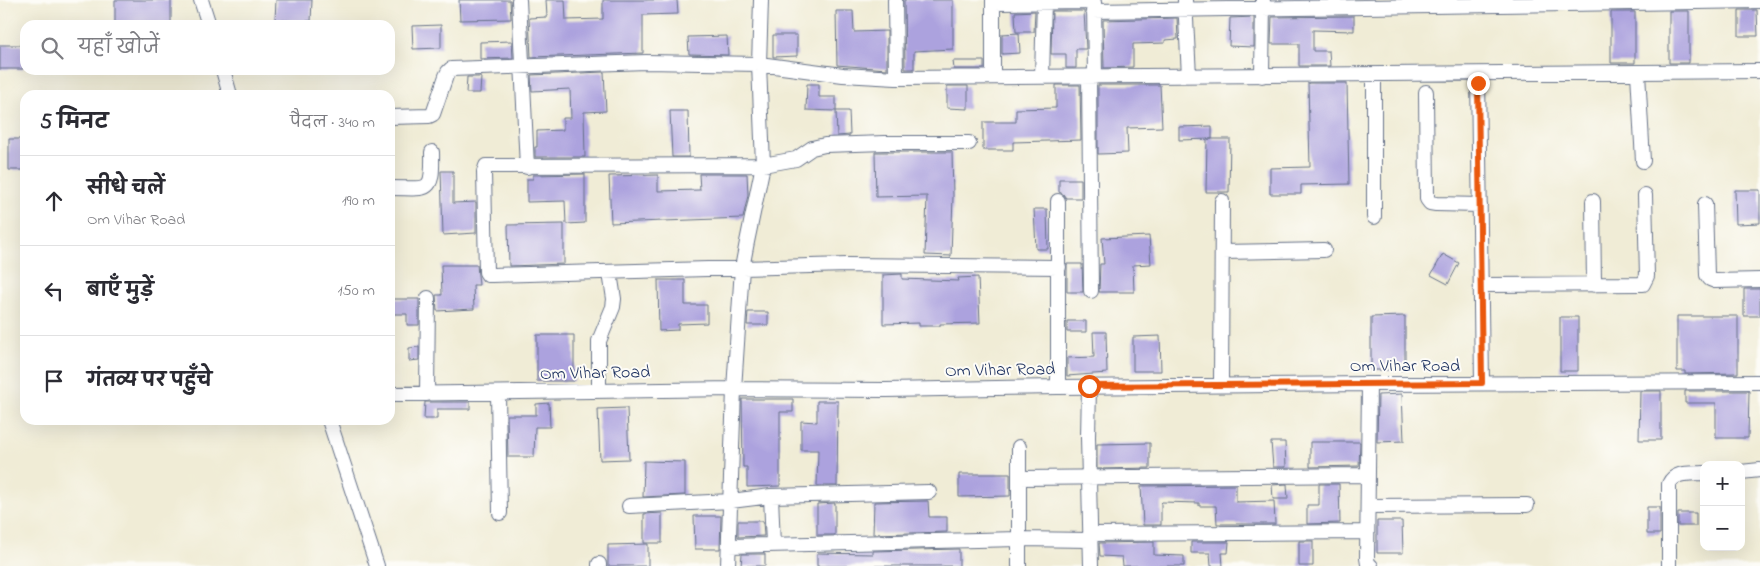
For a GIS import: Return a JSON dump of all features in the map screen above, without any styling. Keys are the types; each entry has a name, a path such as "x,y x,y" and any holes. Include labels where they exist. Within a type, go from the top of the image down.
{"street":[{"path":"201,0 207,20"},
{"path":"519,0 527,167"},
{"path":"728,566 734,389 742,268 763,166 759,64 761,0"},
{"path":"895,0 896,78"},
{"path":"993,77 993,1 1185,5 1756,1"},
{"path":"1042,77 1044,2"},
{"path":"1091,291 1094,4"},
{"path":"1262,76 1263,4"},
{"path":"1185,5 1189,76"},
{"path":"395,116 429,116 433,114 446,76 451,69 522,66 646,62 759,64 843,75 896,78 1760,71"},
{"path":"1638,73 1643,161"},
{"path":"1478,74 1482,383"},
{"path":"224,75 228,90"},
{"path":"1374,75 1374,217"},
{"path":"1426,92 1427,199 1430,203 1436,204 1480,205"},
{"path":"969,143 825,145 812,148 796,159 763,166 527,167 490,165 484,168 486,268 488,275 847,265 1059,267"},
{"path":"395,188 423,188 430,183 432,177 432,152"},
{"path":"1481,285 1643,284 1646,281 1645,195"},
{"path":"1058,201 1058,387"},
{"path":"1221,385 1222,201"},
{"path":"1593,201 1594,285"},
{"path":"1705,204 1707,275 1710,279 1716,281 1760,280"},
{"path":"1222,252 1324,250"},
{"path":"599,391 599,341 613,307 614,299 610,273"},
{"path":"427,394 428,298"},
{"name":"Om Vihar Road","path":"395,394 734,389 886,390 1089,386 1760,382"},
{"path":"1369,384 1367,558 1368,564 1371,566"},
{"path":"1089,386 1088,437 1092,565"},
{"path":"498,393 500,513"},
{"path":"331,425 376,566"},
{"path":"1019,447 1019,566"},
{"path":"1745,472 1760,470"},
{"path":"1669,566 1669,484 1672,478 1678,474 1700,473"},
{"path":"1019,478 1368,475"},
{"path":"629,506 731,501 771,496 928,492"},
{"path":"771,496 773,545"},
{"path":"1368,506 1527,505"},
{"path":"729,546 1367,532"}],"building":[{"path":"115,0 171,0 171,20 115,20"},
{"path":"276,0 312,0 311,20 275,20"},
{"path":"459,0 510,0 511,19 460,20"},
{"path":"546,0 565,0 566,20 603,19 603,0 677,0 678,14 643,15 643,53 531,57 529,18 547,17"},
{"path":"904,0 953,0 953,49 914,51 914,69 905,69"},
{"path":"1739,10 1757,10 1758,36 1739,36"},
{"path":"836,11 853,11 854,32 887,31 887,69 837,65"},
{"path":"1035,11 1034,32 1016,32 1015,12"},
{"path":"1052,11 1084,11 1086,49 1076,49 1076,68 1066,68 1066,54 1051,54"},
{"path":"1669,11 1689,11 1689,63 1669,63"},
{"path":"1611,12 1635,12 1635,63 1611,63"},
{"path":"1354,16 1354,31 1313,30 1313,51 1329,51 1330,66 1299,66 1299,44 1271,44 1272,17"},
{"path":"1254,17 1254,47 1229,46 1230,18"},
{"path":"1177,18 1178,39 1165,40 1165,43 1133,44 1133,67 1104,68 1103,20"},
{"path":"441,25 441,48 413,49 412,26"},
{"path":"1019,33 1020,53 1002,54 1002,34"},
{"path":"773,35 797,35 797,56 773,57"},
{"path":"727,36 728,55 689,54 688,37"},
{"path":"512,41 513,58 480,59 480,42"},
{"path":"0,45 20,45 20,69 0,69"},
{"path":"953,61 984,61 984,69 954,69"},
{"path":"604,72 606,111 584,112 585,157 535,157 537,131 563,130 563,118 571,118 570,89 532,91 531,75"},
{"path":"467,77 481,77 480,93 466,93"},
{"path":"1308,83 1347,83 1349,184 1301,185 1301,194 1270,194 1270,168 1310,167"},
{"path":"807,84 819,84 819,97 836,97 836,111 806,110"},
{"path":"1056,85 1080,85 1081,140 1013,142 1013,150 983,150 983,122 1016,122 1016,109 1056,108"},
{"path":"1098,85 1160,85 1162,127 1127,128 1128,153 1098,154"},
{"path":"947,86 968,86 968,109 947,108"},
{"path":"670,111 688,111 689,157 672,157"},
{"path":"836,111 849,111 850,135 837,136"},
{"path":"1212,126 1212,139 1179,140 1179,127"},
{"path":"9,139 20,139 20,170 9,170"},
{"path":"1207,139 1230,139 1229,192 1206,192"},
{"path":"875,152 952,152 951,256 925,255 927,196 876,197"},
{"path":"441,171 453,171 453,203 476,202 476,233 443,235"},
{"path":"585,174 585,223 566,224 565,201 527,202 527,179 533,179 533,175"},
{"path":"699,174 747,174 748,195 743,218 611,223 609,176 658,175 658,191 700,190"},
{"path":"1059,179 1081,179 1081,198 1066,198 1059,192"},
{"path":"1735,190 1760,190 1760,223 1736,224"},
{"path":"1034,209 1047,209 1048,249 1036,249"},
{"path":"564,224 564,264 509,266 508,225"},
{"path":"1149,236 1151,264 1133,265 1134,292 1099,292 1100,264 1104,264 1102,238"},
{"path":"1443,254 1459,263 1448,284 1431,275"},
{"path":"1067,264 1082,264 1083,292 1067,292"},
{"path":"441,265 477,265 479,285 473,285 474,309 437,311 436,295 442,295"},
{"path":"902,274 902,279 959,281 958,278 978,277 980,323 940,324 940,326 919,326 919,323 883,324 883,275"},
{"path":"658,280 685,280 685,305 707,305 707,323 678,324 678,330 659,331"},
{"path":"1744,289 1760,289 1760,316 1744,316"},
{"path":"395,299 419,299 419,325 407,325 407,314 395,314"},
{"path":"748,312 768,312 768,325 747,325"},
{"path":"1405,316 1405,370 1371,370 1371,317"},
{"path":"1677,316 1738,316 1738,373 1685,374 1685,371 1677,371"},
{"path":"1560,317 1578,317 1578,371 1560,371"},
{"path":"1067,321 1086,321 1086,332 1067,332"},
{"path":"1093,332 1106,332 1107,373 1067,376 1067,358 1094,357"},
{"path":"537,335 574,335 574,381 537,381"},
{"path":"1160,336 1161,371 1133,371 1133,337"},
{"path":"419,347 419,360 409,361 409,348"},
{"path":"1640,391 1661,391 1661,440 1639,440"},
{"path":"1685,391 1749,391 1748,438 1716,438 1716,403 1685,403"},
{"path":"1402,394 1404,441 1377,442 1378,395"},
{"path":"742,399 793,399 793,412 780,412 780,486 747,487 747,467 743,467"},
{"path":"817,401 838,401 837,486 817,486 818,450 801,450 801,421 817,422"},
{"path":"425,402 470,402 470,409 437,409 437,419 424,419"},
{"path":"549,403 550,427 535,427 534,457 508,457 507,415 536,415 536,404"},
{"path":"627,408 629,459 600,460 598,409"},
{"path":"1271,442 1285,442 1286,467 1273,467"},
{"path":"1310,442 1360,442 1359,466 1310,467"},
{"path":"1150,443 1150,468 1097,469 1097,444"},
{"path":"644,461 685,462 685,495 643,497"},
{"path":"959,474 1010,474 1010,496 959,497"},
{"path":"1287,484 1288,499 1273,499 1272,485"},
{"path":"1319,484 1339,484 1340,523 1307,524 1307,505 1319,505"},
{"path":"1236,485 1236,502 1274,501 1275,524 1217,524 1216,506 1199,506 1199,503 1162,502 1161,525 1143,525 1141,486"},
{"path":"928,501 929,517 947,517 947,532 873,534 874,502"},
{"path":"835,503 835,535 817,535 817,504"},
{"path":"1647,507 1660,507 1660,534 1647,534"},
{"path":"662,513 662,543 644,543 644,514"},
{"path":"1678,513 1696,513 1696,526 1678,526"},
{"path":"694,516 721,516 720,549 695,549"},
{"path":"738,521 763,521 764,536 738,537"},
{"path":"1377,521 1402,521 1403,553 1377,553"},
{"path":"1299,541 1313,541 1313,566 1299,566"},
{"path":"1154,542 1154,555 1184,556 1184,566 1123,566 1122,557 1100,556 1099,543"},
{"path":"1191,542 1229,542 1228,553 1222,553 1223,566 1211,566 1210,553 1191,553"},
{"path":"648,544 648,566 608,566 608,545"},
{"path":"959,549 959,566 817,566 817,553 873,554 873,551"},
{"path":"742,554 765,554 765,566 741,566"}],"route":[{"path":"1089,386 1482,383 1478,83"}]}
